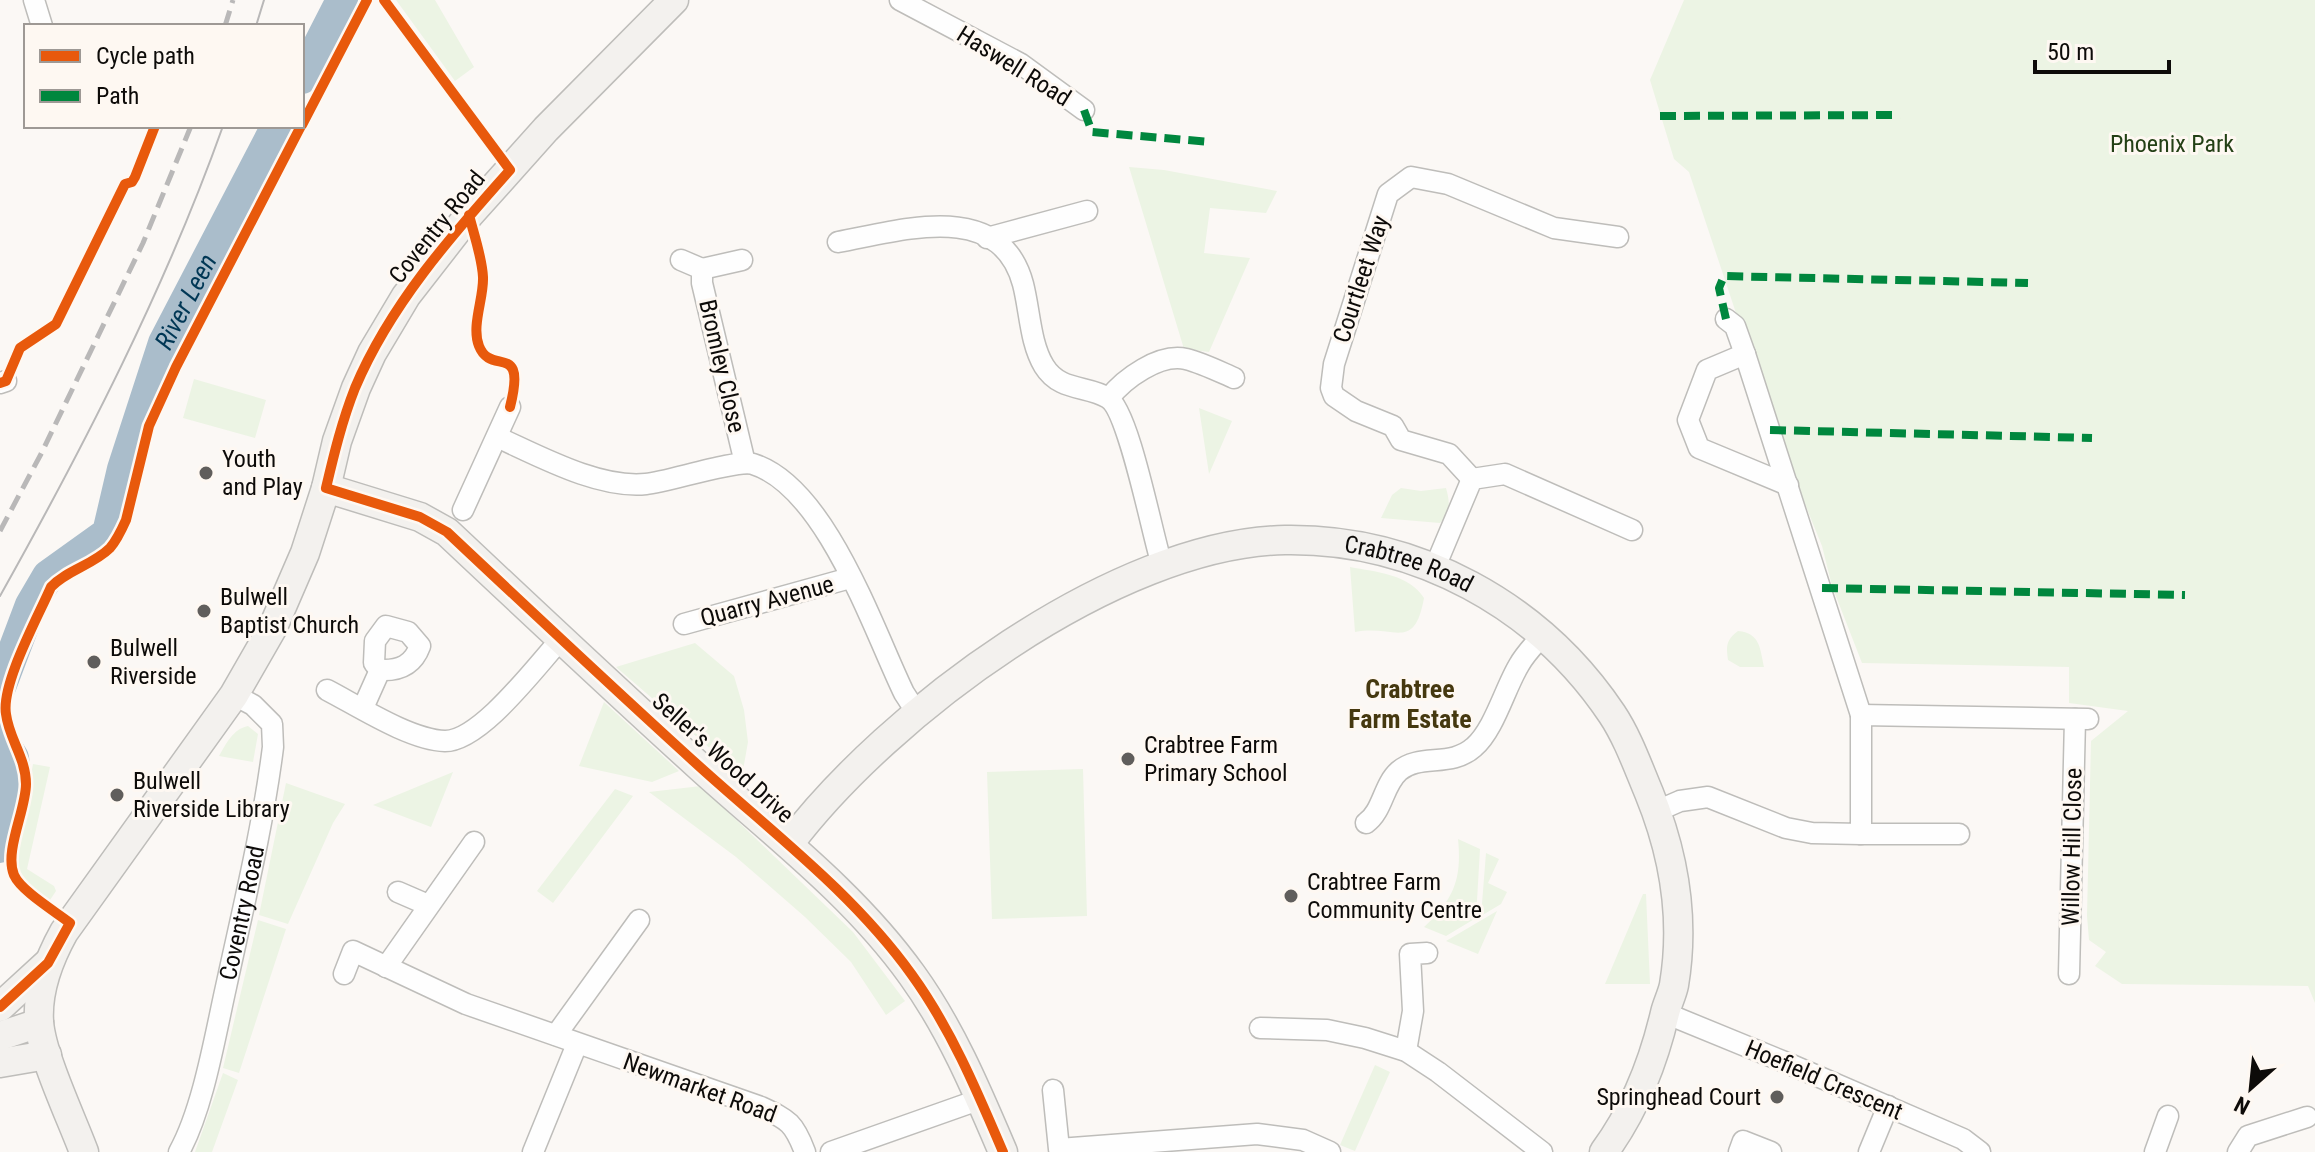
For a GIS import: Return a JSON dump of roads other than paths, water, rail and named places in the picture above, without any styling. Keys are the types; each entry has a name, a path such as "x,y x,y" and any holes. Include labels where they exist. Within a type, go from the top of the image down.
{"street":[{"path":"34,0 41,24"},
{"name":"Haswell Road","path":"900,0 1021,64 1084,110"},
{"name":"Coventry Road","path":"179,1152 208,1068 272,759 272,724 253,705 234,695 296,579 356,388 372,353 406,296 469,215 546,129 670,5"},
{"name":"Courtleet Way","path":"1472,479 1449,454 1401,440 1393,426 1356,411 1334,396 1331,388 1334,364 1388,194 1411,177 1448,184 1554,228 1618,237"},
{"path":"987,238 1087,211"},
{"path":"838,242 919,226 967,228 1004,249 1016,264 1038,355 1047,371 1061,382 1109,398 1124,422 1162,565"},
{"name":"Bromley Close","path":"681,260 702,269 742,260"},
{"name":"Bromley Close","path":"702,269 702,283 745,463"},
{"path":"1726,319 1735,326 1745,354 1861,715 1861,834"},
{"path":"1745,354 1707,370 1688,420 1699,448 1788,485"},
{"path":"1109,398 1119,385 1151,364 1182,358 1234,378"},
{"path":"463,510 510,407"},
{"path":"497,437 616,483 645,484 745,463"},
{"name":"Quarry Avenue","path":"745,463 772,474 803,500 835,548 904,693 917,713"},
{"path":"1435,567 1472,479 1505,474 1632,530"},
{"name":"Seller's Wood Drive","path":"326,488 420,517 447,532 701,768 833,885 891,947 936,1010 981,1099 1003,1152"},
{"name":"Crabtree Road","path":"789,844 856,768 917,713 972,670 1086,600 1162,565 1235,545 1285,540 1341,543 1435,567 1480,590 1542,636 1592,686 1614,718 1657,811 1671,856 1676,890 1673,988 1645,1080 1636,1101 1604,1152"},
{"name":"Quarry Avenue","path":"684,624 850,578"},
{"path":"1366,823 1374,815 1400,770 1413,762 1463,756 1482,740 1520,662 1542,636"},
{"path":"327,690 430,739 446,741 462,738 486,722 562,638"},
{"path":"363,708 380,670"},
{"path":"84,1152 47,1055 39,1023 48,963 64,932 234,695"},
{"name":"Willow Hill Close","path":"1861,715 2082,719 2078,952 2069,974"},
{"path":"1657,811 1680,801 1708,797 1786,828 1812,833 1959,834"},
{"path":"386,967 474,842"},
{"path":"398,892 428,905"},
{"path":"556,1035 639,920"},
{"name":"Newmarket Road","path":"344,974 353,951 466,1004 761,1107 790,1121 798,1132 805,1152"},
{"path":"1406,1051 1413,1011 1410,954 1427,953"},
{"path":"0,1007 48,963"},
{"name":"Hoefield Crescent","path":"1665,1013 1963,1139 1980,1152"},
{"path":"0,1036 39,1023"},
{"path":"1260,1028 1327,1030 1406,1051 1542,1152"},
{"path":"533,1152 577,1044"},
{"path":"0,1063 47,1055"},
{"path":"1053,1090 1059,1149 1241,1144 1285,1135 1330,1152"},
{"path":"831,1152 981,1099"},
{"path":"1869,1152 1888,1106"},
{"path":"2155,1152 2168,1116"},
{"path":"2238,1152 2248,1136 2307,1117"},
{"path":"1739,1152 1743,1141 1771,1152"}],"waterway":[{"name":"River Leen","path":"304,74 342,0"},
{"name":"River Leen","path":"0,687 31,605 48,576 108,533 123,469 164,343 276,128"},
{"name":"River Leen","path":"0,737 13,758 15,772 0,847"}],"tram line":[{"path":"257,24 264,0"},
{"path":"0,596 121,366 176,247 222,128"}],"railway":[{"path":"226,24 233,0"},
{"path":"0,531 41,454 143,243 190,128"}],"place":[{"name":"Youth and Play","path":"206,473"},
{"name":"Bulwell Baptist Church","path":"204,611"},
{"name":"Bulwell Riverside","path":"94,662"},
{"name":"Crabtree Farm Primary School","path":"1128,759"},
{"name":"Bulwell Riverside Library","path":"117,795"},
{"name":"Crabtree Farm Community Centre","path":"1291,896"},
{"name":"Springhead Court","path":"1777,1097"}],"district":[{"name":"Crabtree Farm Estate","path":"1410,704"}],"park label":[{"name":"Phoenix Park","path":"2172,144"}]}
